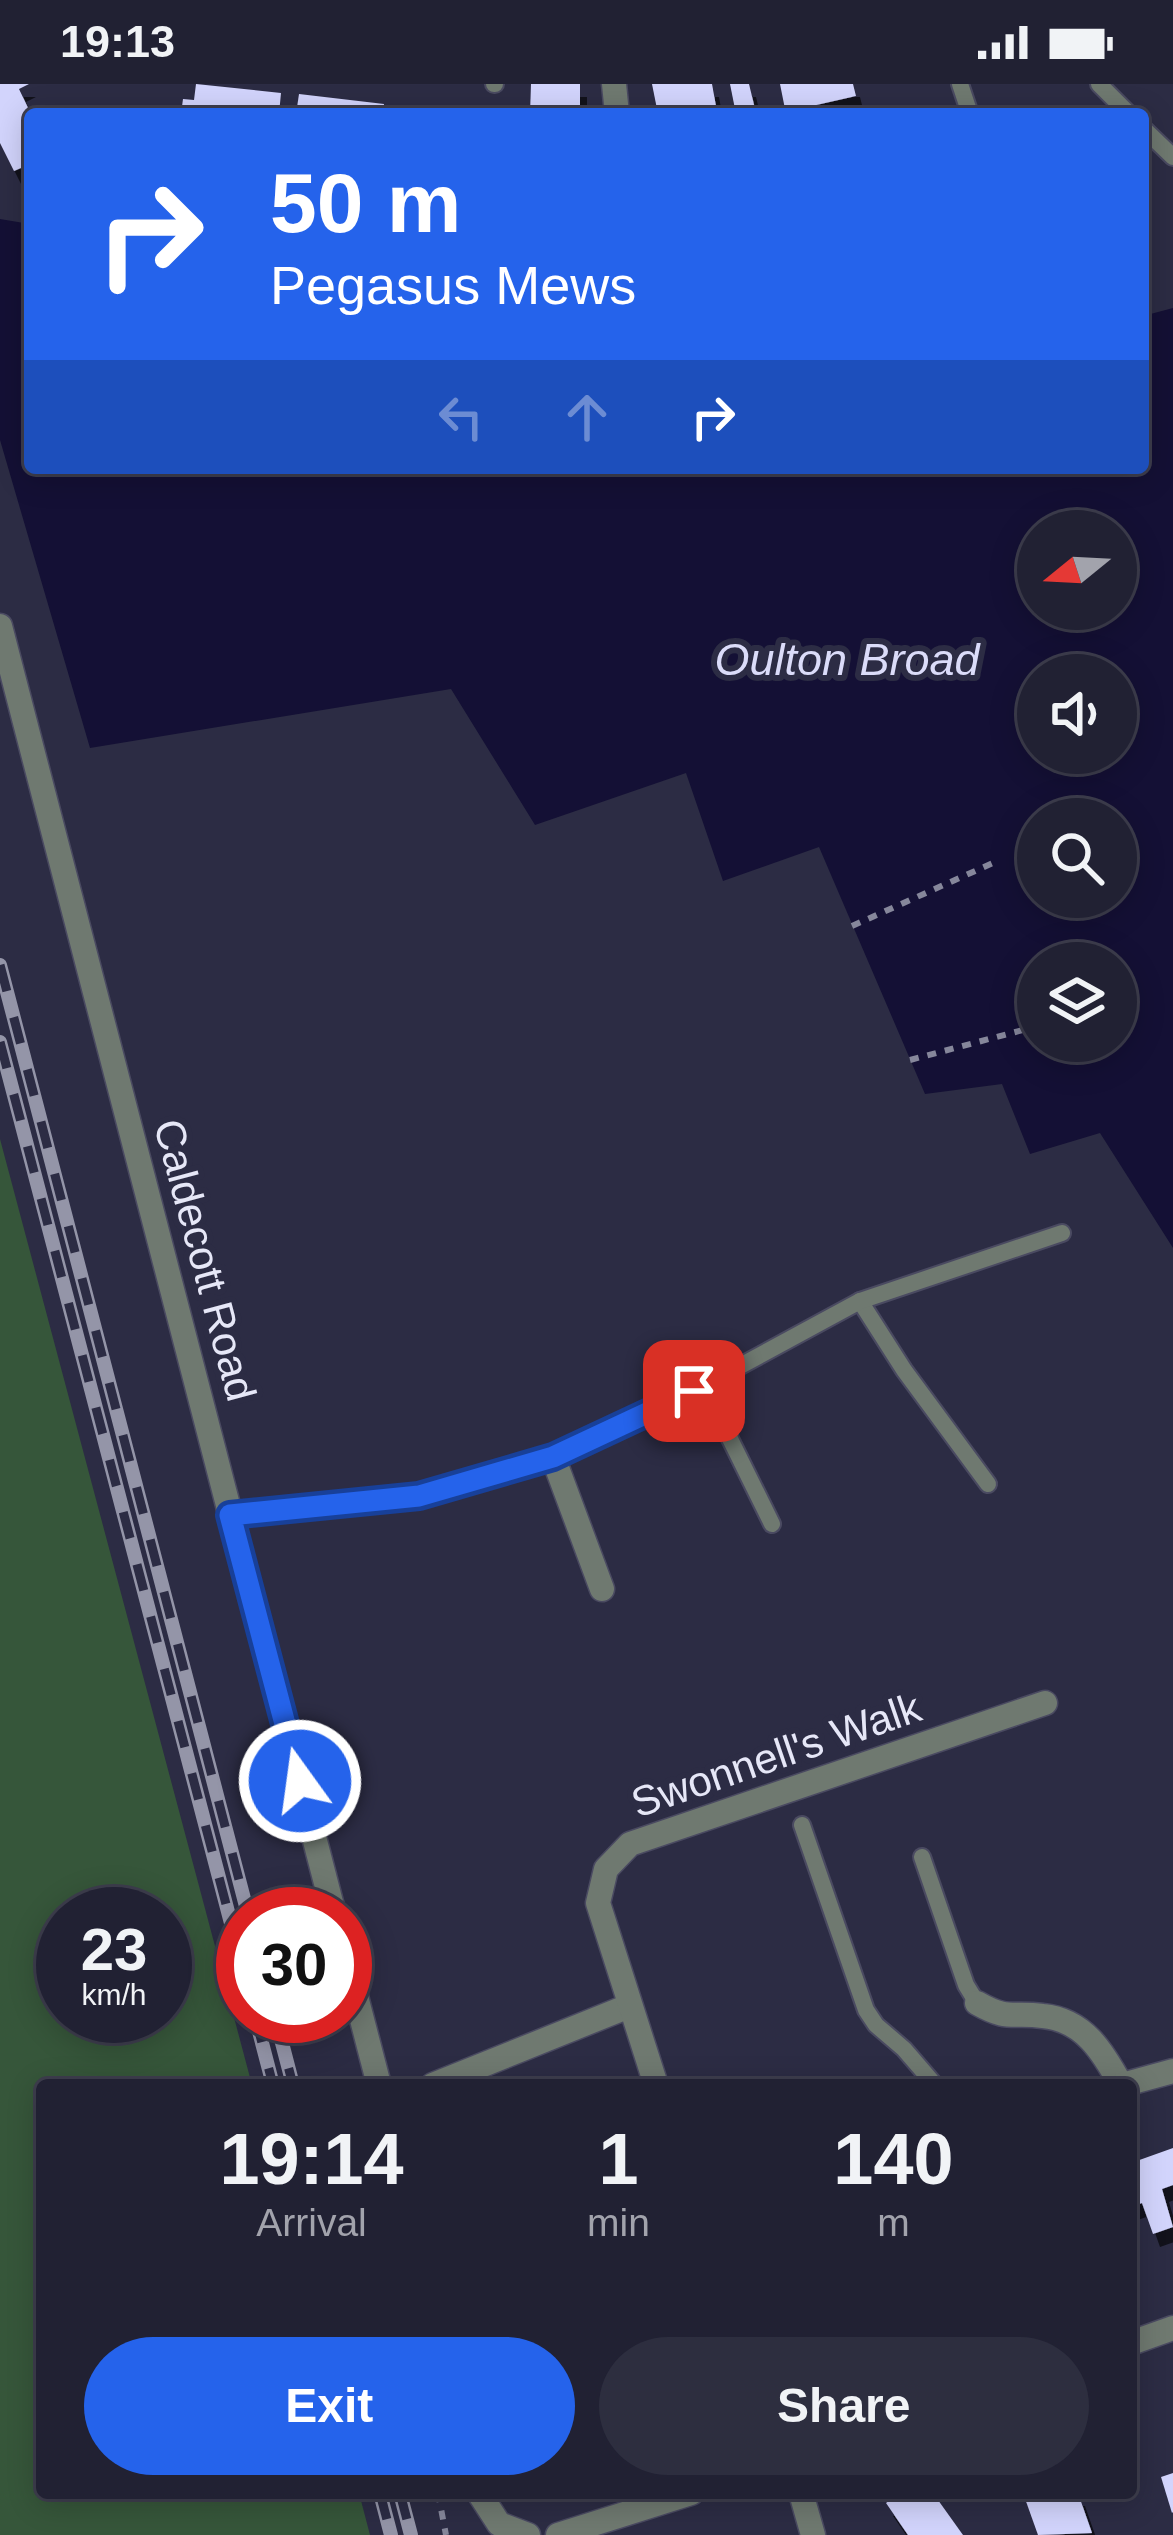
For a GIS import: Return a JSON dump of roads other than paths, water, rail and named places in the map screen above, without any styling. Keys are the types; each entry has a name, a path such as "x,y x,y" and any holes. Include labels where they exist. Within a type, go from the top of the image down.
{"street":[{"name":"Caldecott Road","path":"0,626 327,1887"},
{"path":"230,1515 419,1496 553,1457 699,1388"},
{"path":"553,1457 602,1589"},
{"name":"Swonnell's Walk","path":"654,2079 598,1903 606,1869 630,1844 1045,1703"},
{"path":"977,2002 1000,2016 1044,2016 1071,2022 1102,2050 1119,2079"},
{"path":"448,2079 629,2006"},
{"path":"368,2043 377,2079"},
{"path":"1137,2081 1173,2071"},
{"path":"1137,2341 1173,2328"},
{"path":"482,2499 499,2524 528,2535"},
{"path":"558,2535 672,2499"},
{"path":"803,2499 813,2535"}],"lane":[{"path":"1099,84 1123,108"},
{"path":"1149,134 1173,157"},
{"path":"772,1524 699,1388 860,1300 1062,1233"},
{"path":"860,1300 904,1370 988,1484"},
{"path":"802,1825 866,2010 930,2079"},
{"path":"922,1857 966,1985 977,2002"}],"water":[{"name":"Oulton Broad","path":"0,219 24,223 24,474 1149,474 1149,314 1173,308 1173,1248 1100,1133 1030,1154 1002,1084 925,1094 819,847 723,881 686,773 535,825 451,689 90,748 0,440"}],"railway":[{"path":"0,965 241,1887"},
{"path":"0,1042 222,1887"},
{"path":"262,2043 271,2079"},
{"path":"282,2043 291,2079"},
{"path":"382,2499 391,2535"},
{"path":"402,2499 411,2535"}]}
